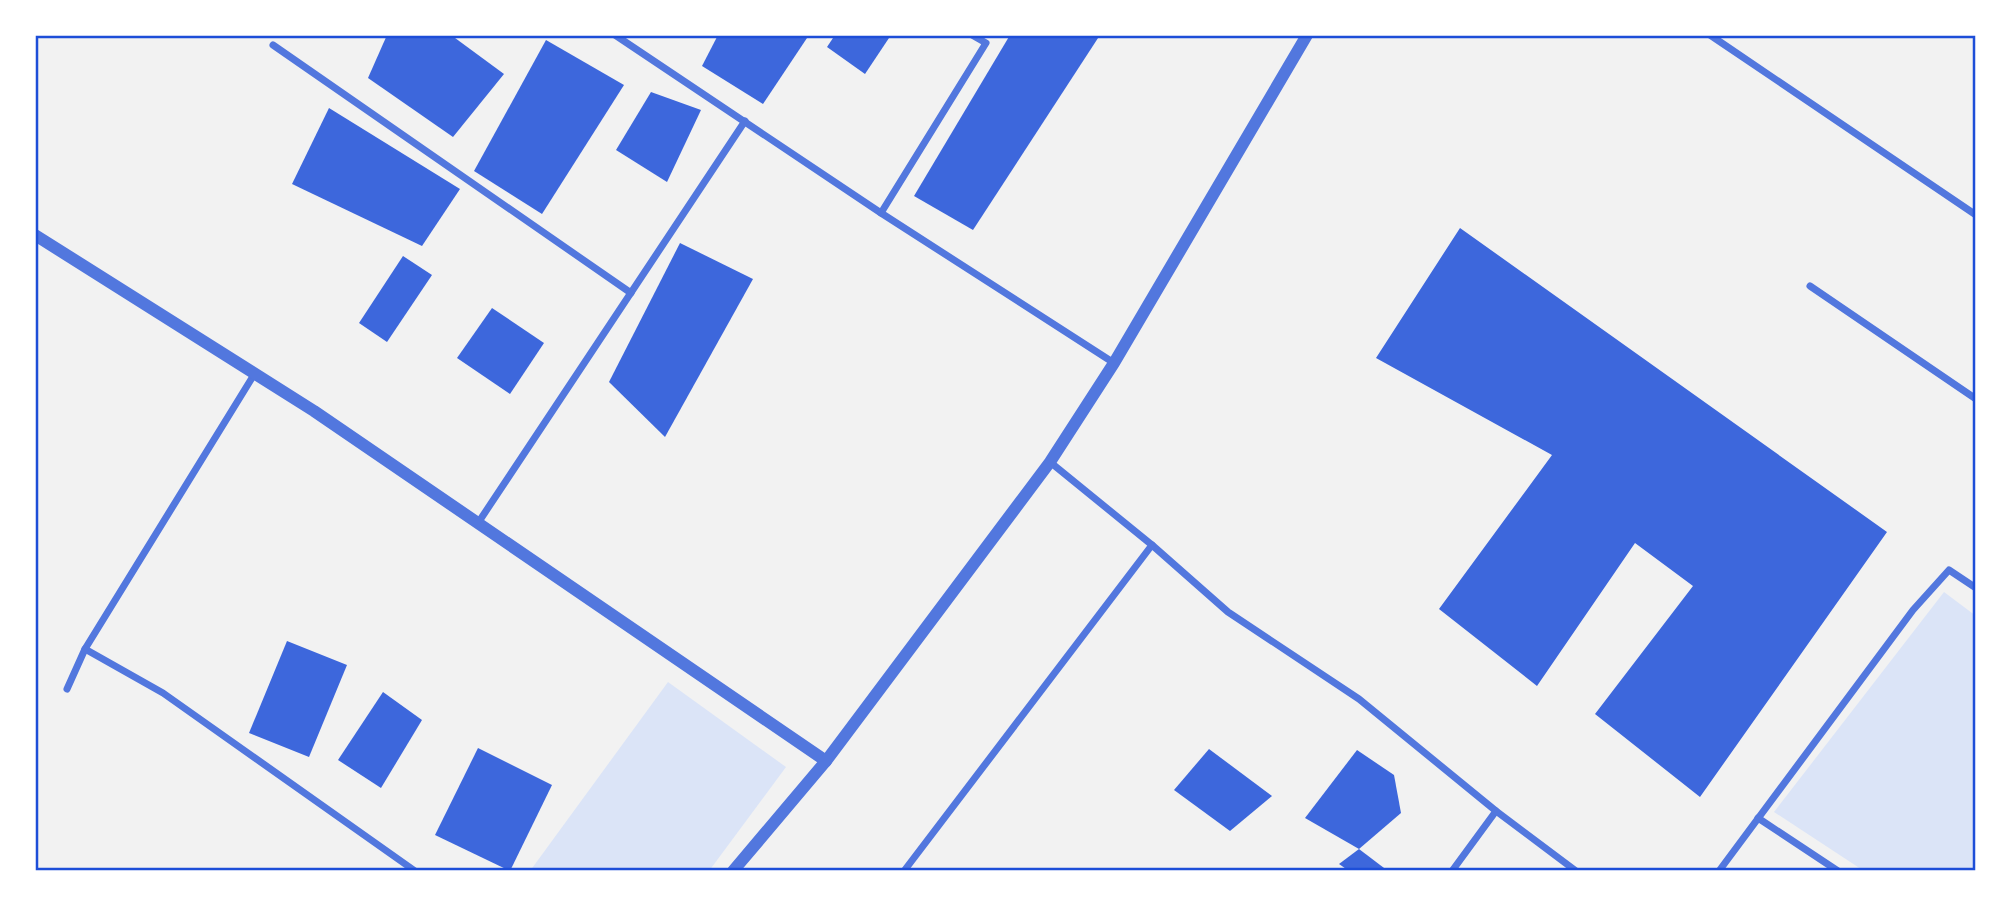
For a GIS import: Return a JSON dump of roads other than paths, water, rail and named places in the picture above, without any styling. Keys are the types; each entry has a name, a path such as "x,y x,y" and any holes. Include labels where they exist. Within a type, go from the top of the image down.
{"street":[{"path":"615,35 881,213 1114,363"},
{"path":"972,35 986,43"},
{"path":"881,213 991,35"},
{"path":"733,871 826,761 1050,462 1114,363 1307,35"},
{"path":"1710,35 1976,215"},
{"path":"273,46 631,293"},
{"path":"478,523 745,121"},
{"path":"35,234 255,373 826,761"},
{"path":"1810,286 1976,399"},
{"path":"67,689 85,649 255,373"},
{"path":"1050,462 1152,545 1228,612 1359,699 1496,811 1576,871"},
{"path":"904,871 1152,545"},
{"path":"1719,871 1913,610 1949,570 1976,588"},
{"path":"85,649 163,693 415,871"},
{"path":"1452,871 1496,811"},
{"path":"1758,818 1838,871"}]}
